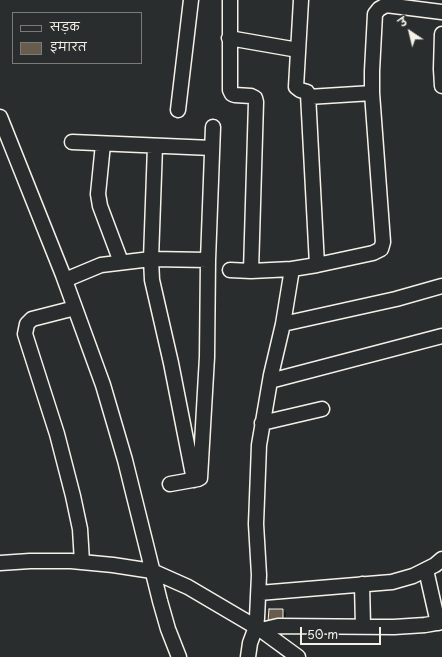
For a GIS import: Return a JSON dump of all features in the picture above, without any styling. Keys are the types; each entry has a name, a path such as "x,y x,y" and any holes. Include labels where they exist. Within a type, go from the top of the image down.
{"street":[{"path":"178,110 191,0"},
{"path":"230,0 230,90 232,94 235,95 252,96 255,98 256,102 251,271"},
{"path":"301,0 296,87 307,92 308,97 317,265"},
{"path":"230,270 251,271 292,269 373,253 381,249 383,234 372,93 375,14 379,9 386,5 442,12"},
{"path":"442,34 442,86"},
{"path":"229,38 298,50"},
{"path":"308,97 372,93"},
{"path":"0,117 65,280 103,385 144,531 152,571 168,629 179,657"},
{"path":"170,484 199,479 207,358 208,260 213,127"},
{"path":"72,142 212,148"},
{"path":"103,144 98,194 100,206 121,262"},
{"path":"155,146 151,259 152,280 172,363 194,480"},
{"path":"65,280 101,265 121,262 151,259 208,260"},
{"path":"248,657 250,643 258,629 259,575 256,524 259,445 270,381 283,324 292,269"},
{"path":"283,324 396,299 442,286"},
{"path":"75,308 32,319 27,324 26,334 57,434 74,496 80,528 82,562"},
{"path":"270,381 442,336"},
{"path":"262,423 322,409"},
{"path":"259,593 392,582 414,576 442,559"},
{"path":"0,563 30,561 82,562 152,571 188,587 258,629 298,657"},
{"path":"258,629 278,626 394,627 440,622 426,570"},
{"path":"362,584 364,626"}],"building":[{"path":"269,609 283,609 283,622 268,622"}]}
